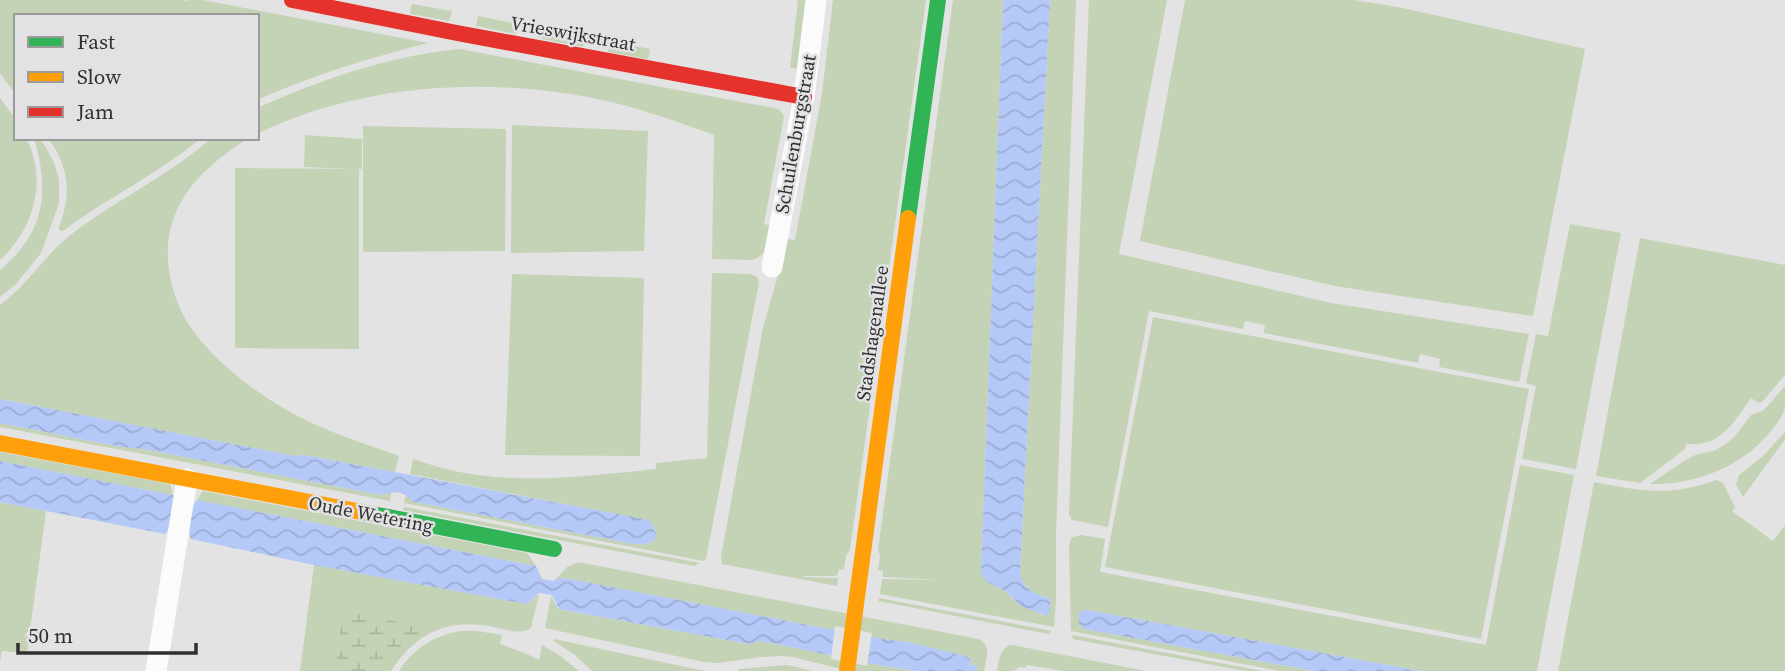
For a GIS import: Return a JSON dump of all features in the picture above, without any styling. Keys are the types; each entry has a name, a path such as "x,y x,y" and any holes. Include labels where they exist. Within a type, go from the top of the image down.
{"street":[{"name":"Vrieswijkstraat","path":"292,0 804,97"},
{"name":"Schuilenburgstraat","path":"772,267 804,97 816,0"},
{"name":"Stadshagenallee","path":"847,671 938,0"},
{"name":"Oude Wetering","path":"0,443 185,489 554,549"},
{"path":"156,671 185,489"}],"green space":[{"path":"0,0 203,0 428,43 341,68 259,99 259,14 14,14 14,92 0,73"},
{"path":"798,0 809,0 800,69 790,68"},
{"path":"833,0 926,0 850,550 846,555 844,570 839,569 837,576 804,576 838,578 837,586 722,564 721,557 763,328 787,239 795,240 822,94"},
{"path":"953,0 1003,0 981,569 993,585 1004,590 1015,601 1042,615 1049,614 1050,599 1027,587 1020,572 1050,0 1076,0 1054,627 880,594 882,579 941,580 883,577 883,571 878,570 878,550"},
{"path":"1089,0 1167,0 1119,254 1331,303 1529,334 1519,382 1439,367 1440,359 1420,354 1418,363 1264,333 1265,325 1245,321 1243,329 1149,311 1108,527 1072,520 1069,514"},
{"path":"1185,0 1354,0 1403,8 1585,49 1533,316 1335,286 1140,241"},
{"path":"412,4 452,11 449,21 410,14"},
{"path":"478,16 518,24 516,34 476,26"},
{"path":"544,29 585,37 583,47 542,39"},
{"path":"610,41 650,49 648,59 608,52"},
{"path":"460,49 779,109 784,116 764,224 772,226 764,251 752,260 712,259 714,135 616,103 559,92 515,88 426,89 339,104 297,117 259,133 259,107 356,70 434,52"},
{"path":"0,98 14,117 14,140 27,140 33,154 36,187 34,203 22,234 0,260"},
{"path":"512,125 648,131 644,251 511,253"},
{"path":"363,126 506,129 505,251 363,252"},
{"path":"305,135 362,139 362,169 359,169 359,349 235,348 235,168 353,169 304,167"},
{"path":"35,140 41,140 55,165 59,180 59,203 41,253 16,284 0,297 0,270 27,241 40,210 42,176"},
{"path":"49,140 198,140 63,231 59,230 59,227 66,204 66,181"},
{"path":"210,140 246,140 230,150 198,179 176,212 168,253 170,276 186,320 220,361 258,392 313,423 399,456 395,472 304,455 295,456 0,399 0,305 73,233"},
{"path":"1570,224 1621,233 1576,469 1522,459 1536,386 1526,383 1536,334 1548,336"},
{"path":"1640,238 1785,265 1785,375 1762,402 1751,398 1732,425 1717,438 1709,442 1686,444 1685,449 1640,483 1596,476"},
{"path":"712,273 750,274 757,277 759,282 704,561 404,503 406,495 414,502 633,544 653,541 657,535 647,520 410,474 413,459 449,470 479,475 530,478 656,469 656,463 707,458"},
{"path":"512,274 644,278 640,456 505,455"},
{"path":"1153,317 1529,389 1481,639 1105,567"},
{"path":"1785,386 1785,408 1781,417 1773,429 1746,455 1700,477 1650,484 1695,455 1714,451 1726,444 1751,415 1764,410"},
{"path":"0,423 381,495 391,492 390,501 0,427"},
{"path":"1785,432 1785,439 1743,497 1736,484 1739,475 1763,456"},
{"path":"0,452 170,484 173,495 0,461"},
{"path":"1520,465 1574,475 1537,671 1421,671 1087,610 1084,629 1314,671 1280,671 1071,631 1069,546 1071,538 1081,535 1105,539 1100,572 1486,645"},
{"path":"1717,480 1723,483 1735,507 1732,511 1773,541 1785,525 1785,671 1558,671 1594,482 1656,491 1685,489"},
{"path":"203,491 527,553 536,566 197,500"},
{"path":"0,502 46,511 27,653 2,651 0,661"},
{"path":"404,507 700,563 694,566 403,510"},
{"path":"578,562 979,639 987,649 984,671 976,671 977,666 968,664 971,663 968,657 912,643 565,578 556,579 567,567"},
{"path":"314,565 527,604 539,594 531,628 527,630 513,631 477,625 448,627 435,631 412,646 391,671 300,671"},
{"path":"551,596 558,609 748,644 761,641 918,671 849,671 782,656 704,662 545,628"},
{"path":"879,598 1052,631 1049,634 878,601"},
{"path":"343,611 434,629 405,644 385,671 335,671"},
{"path":"461,631 502,635 500,644 539,660 542,645 579,671 399,671 411,656 426,644"},
{"path":"1072,635 1263,671 1245,671 1073,639"},
{"path":"554,639 707,671 592,671"},
{"path":"1009,645 1146,671 1064,671 1027,665 1014,671 997,671 1001,653"},
{"path":"787,665 813,671 738,671 739,669"}],"water":[{"path":"1003,0 1050,0 1020,572 1027,587 1050,599 1047,616 1021,606 1004,590 987,582 981,569"},
{"path":"0,399 644,519 651,522 657,535 650,543 633,544 414,502 399,492 381,495 0,423"},
{"path":"0,461 173,495 177,507 190,509 197,500 536,566 542,579 554,581 565,578 912,643 966,656 971,663 968,664 977,666 976,671 918,671 761,641 748,644 559,609 552,595 539,593 527,604 314,565 191,539 187,526 173,523 165,534 0,502"},
{"path":"1081,611 1421,671 1314,671 1084,629 1078,618"}],"pier":[{"path":"835,626 872,633 867,666 831,659"}],"traffic: fast":[{"path":"908,218 938,0"},
{"path":"362,512 554,549"}],"traffic: slow":[{"path":"847,671 908,218"},
{"path":"0,443 362,512"}],"traffic: jam":[{"path":"292,0 804,97"}]}
